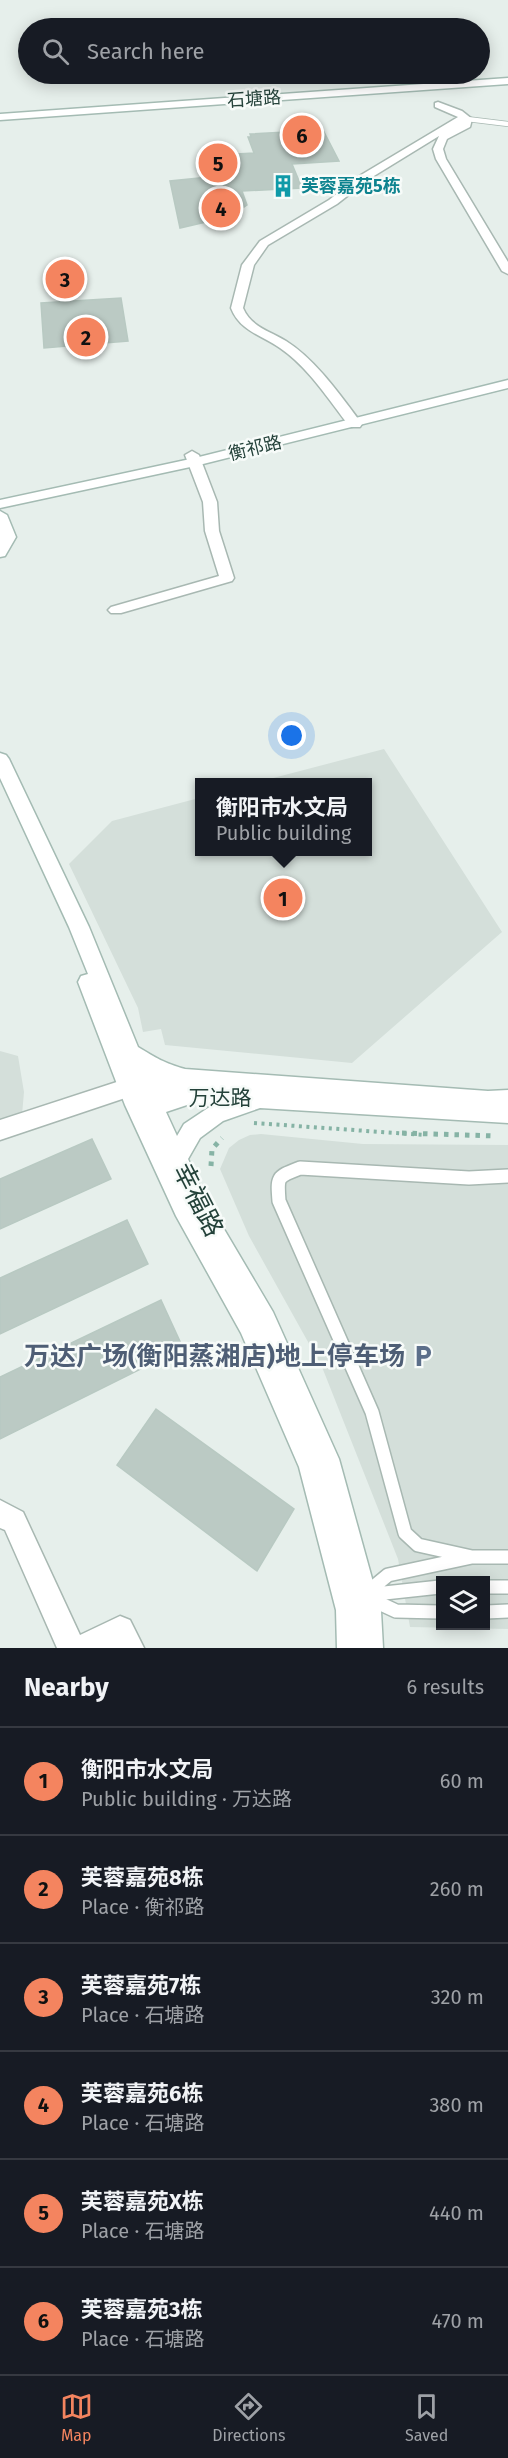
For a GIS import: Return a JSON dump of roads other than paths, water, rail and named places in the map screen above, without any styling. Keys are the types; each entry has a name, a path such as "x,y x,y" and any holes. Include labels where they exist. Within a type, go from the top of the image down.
{"street":[{"name":"石塘路","path":"0,119 508,83"},
{"path":"438,105 466,118"},
{"path":"466,118 467,125 443,137 438,149 441,159 508,271"},
{"path":"353,421 292,351 254,329 238,314 237,308 248,265 264,243 277,234 333,202 365,177 466,118"},
{"name":"衡祁路","path":"353,421 508,376"},
{"name":"衡祁路","path":"0,504 508,384"},
{"path":"116,610 227,578 212,531 210,502 194,459"},
{"name":"衡祁路","path":"0,496 194,459"},
{"path":"0,515 9,537 0,553"},
{"name":"幸福路","path":"0,759 79,927 129,1051 141,1097 177,1157 197,1205 264,1320 326,1459 355,1597 350,1610 351,1648"},
{"name":"幸福路","path":"0,783 68,929 141,1097 184,1208 250,1324 312,1466 355,1597 367,1611 369,1648"},
{"path":"129,1051 142,1064 158,1073 187,1077"},
{"name":"万达路","path":"141,1097 187,1077 488,1100 508,1099"},
{"name":"万达路","path":"141,1097 190,1095 508,1113"},
{"path":"0,1130 141,1097"},
{"path":"177,1157 192,1131 217,1113 266,1099"},
{"path":"0,1512 14,1521 71,1648"},
{"path":"84,1648 120,1630 130,1648"}],"lane":[{"path":"466,118 508,124"},
{"path":"472,1557 418,1545 405,1533 372,1412 279,1202 277,1181 281,1175 300,1168 470,1178 508,1176"},
{"path":"355,1597 388,1575 472,1557 508,1557"},
{"path":"490,1587 508,1587"},
{"path":"355,1597 436,1588"},
{"path":"355,1597 396,1611 436,1612"},
{"path":"490,1611 508,1611"}],"place":[{"name":"芙蓉嘉苑3栋","path":"302,135"},
{"name":"芙蓉嘉苑X栋","path":"218,163"},
{"name":"芙蓉嘉苑5栋","path":"283,186"},
{"name":"芙蓉嘉苑6栋","path":"221,208"},
{"name":"芙蓉嘉苑7栋","path":"65,279"},
{"name":"芙蓉嘉苑8栋","path":"86,337"},
{"name":"衡阳市水文局","path":"283,898"},
{"name":"万达广场(衡阳蒸湘店)地上停车场","path":"423,1356"}]}
